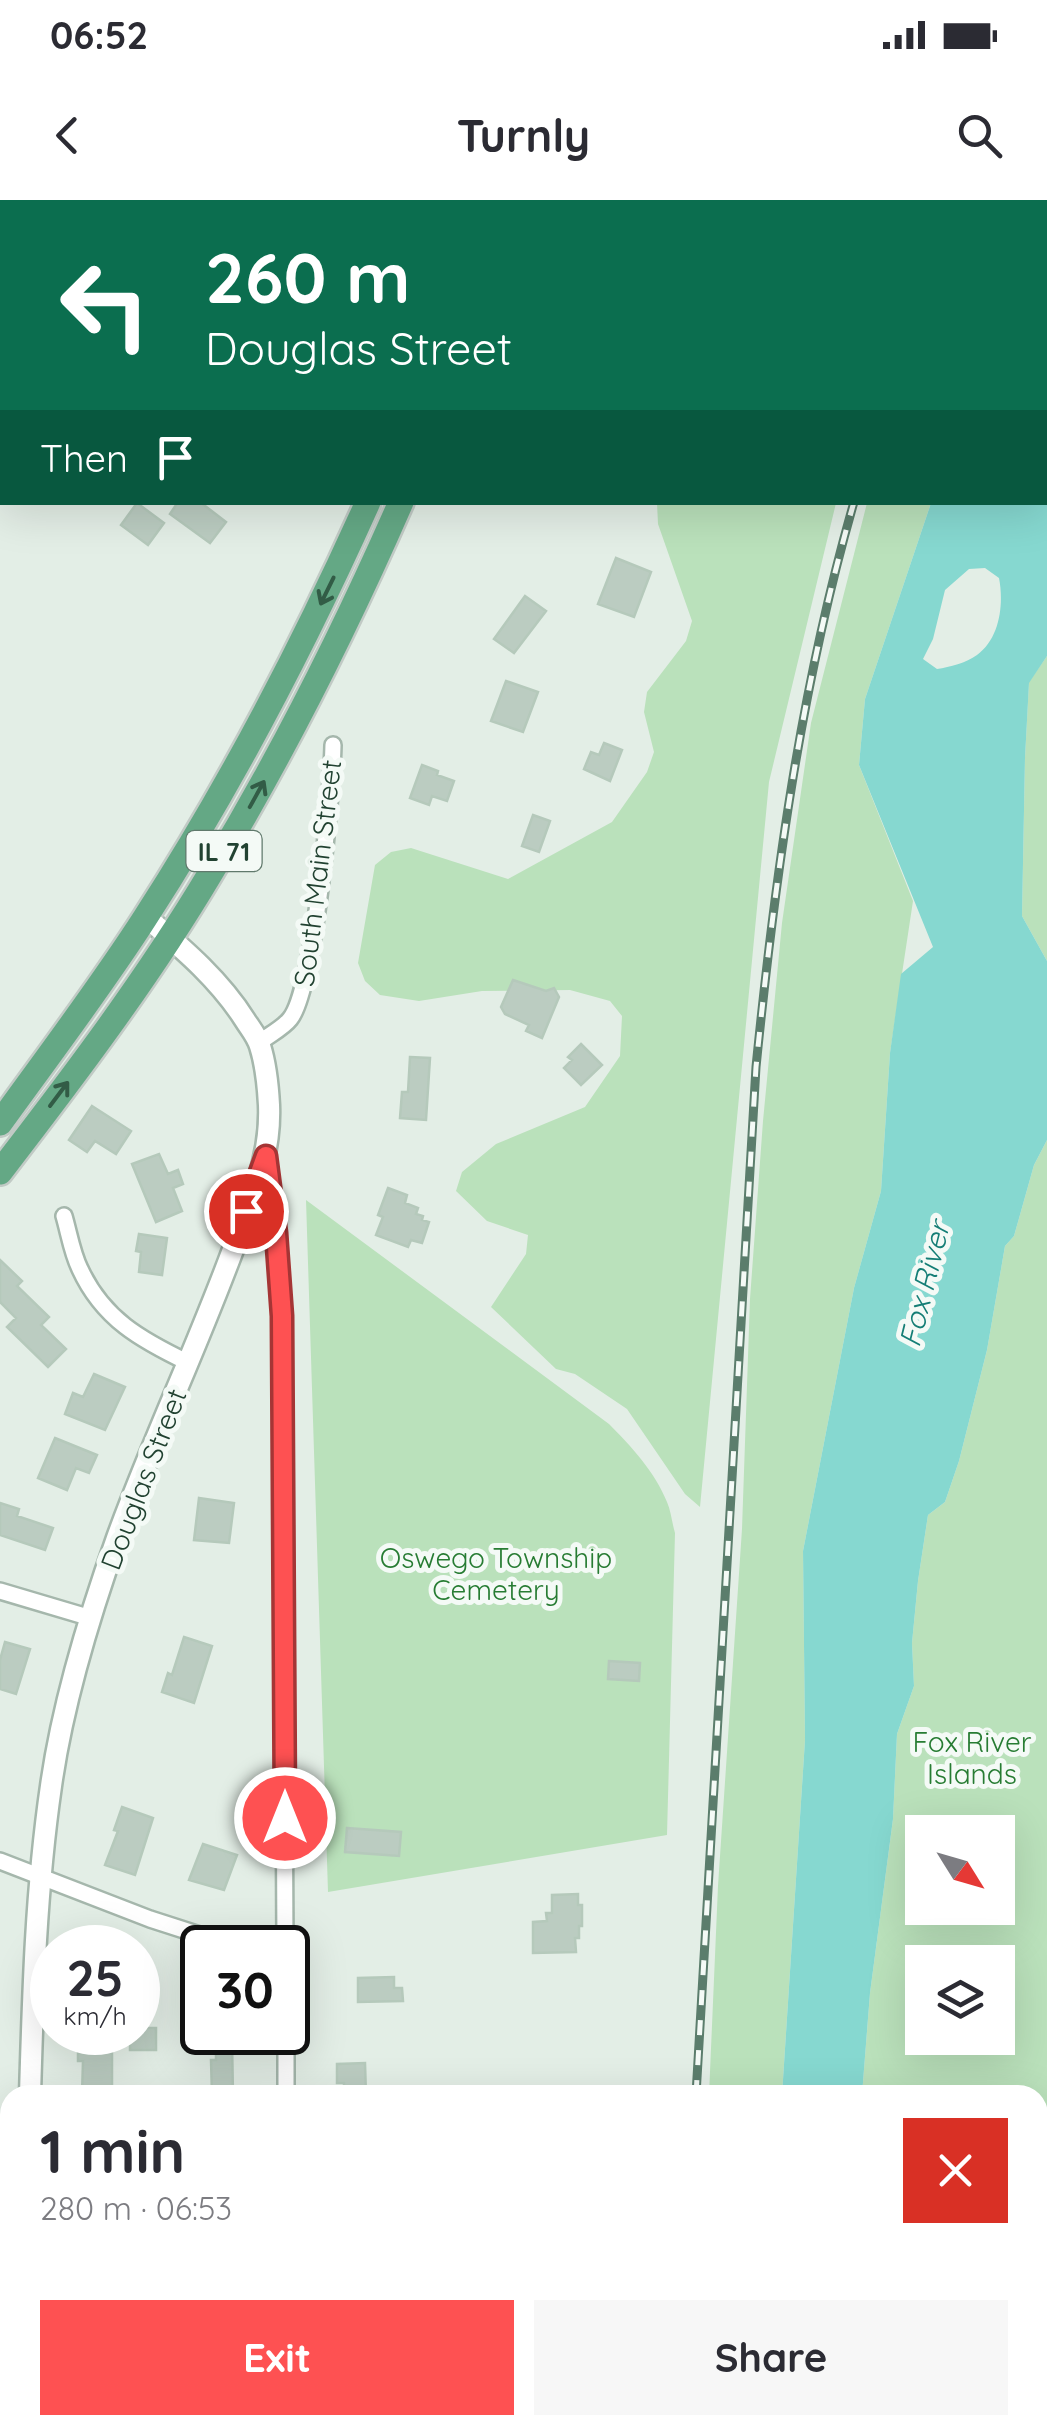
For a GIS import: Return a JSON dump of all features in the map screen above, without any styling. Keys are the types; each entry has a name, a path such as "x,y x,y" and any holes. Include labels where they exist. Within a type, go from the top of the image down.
{"main road":[{"name":"IL 71","path":"0,1122 146,918 213,808 279,690 367,505"},
{"name":"IL 71","path":"0,1172 90,1053 218,862 365,584 399,505"}],"street":[{"name":"South Main Street","path":"260,1042 290,1020 300,1000 313,936 332,745"},
{"name":"Douglas Street","path":"30,2085 34,1951 52,1782 90,1618 117,1537 228,1265 266,1156 269,1109 260,1042 212,977 146,918"},
{"path":"266,1156 282,1316 286,1925"},
{"path":"64,1216 79,1267 101,1306 137,1337 188,1363"},
{"path":"0,1591 90,1618"},
{"path":"0,1861 180,1929"},
{"path":"286,2055 286,2085"}],"green space":[{"path":"657,505 836,505 769,782 700,1507 685,1494 627,1409 575,1374 556,1369 491,1307 526,1254 528,1235 487,1221 456,1191 462,1172 496,1144 585,1107 620,1056 622,1016 610,1001 570,990 482,991 419,1001 380,995 365,981 358,963 375,865 391,852 411,848 508,879 612,822 647,772 654,752 644,712 647,692 686,641 692,621 658,524"},
{"path":"866,505 930,505 865,699 859,765 913,901 890,1053 881,1191 854,1288 803,1551 805,1740 783,2085 709,2085 718,1886 742,1529 750,1299 763,1121 782,923 811,723"},
{"path":"1047,656 1047,961 1022,916 1029,682"},
{"name":"Fox River Islands","path":"1047,1140 1047,2085 863,2085 870,1993 893,1819 897,1734 914,1686 912,1643 928,1515 945,1502 959,1461 987,1350 1005,1246 1014,1236 1034,1165"},
{"name":"Oswego Township Cemetery","path":"306,1200 609,1424 656,1480 675,1533 667,1835 328,1892"}],"water":[{"name":"Fox River","path":"930,505 1047,505 1047,656 1029,683 1022,916 1047,961 1047,1140 1034,1165 1014,1236 1005,1246 987,1350 959,1461 945,1502 928,1515 912,1643 914,1686 897,1734 893,1819 870,1993 863,2085 783,2085 805,1740 803,1551 854,1288 881,1191 890,1053 901,974 933,947 859,765 865,699","holes":["985,568 999,578 1001,599 995,630 977,655 937,669 923,659 933,639 945,590 969,569"]}],"building":[{"path":"136,505 164,523 148,545 121,525"},
{"path":"176,505 204,505 226,522 210,543 170,514"},
{"path":"616,558 651,572 634,617 598,604"},
{"path":"525,596 546,611 514,653 494,639"},
{"path":"506,681 538,692 523,732 491,721"},
{"path":"604,743 622,750 610,781 584,769 591,752 599,755"},
{"path":"422,765 454,781 447,801 432,796 429,805 410,798"},
{"path":"533,815 550,821 539,852 522,846"},
{"path":"513,980 546,991 554,988 559,997 542,1038 526,1031 529,1025 505,1014 501,1007"},
{"path":"581,1044 602,1065 581,1085 564,1068 572,1060 568,1057"},
{"path":"410,1057 430,1058 426,1120 400,1118 402,1092 408,1092"},
{"path":"92,1106 131,1131 116,1154 95,1141 87,1152 69,1140"},
{"path":"159,1154 168,1174 178,1170 183,1184 173,1188 182,1211 156,1222 132,1164"},
{"path":"388,1188 407,1195 405,1203 418,1208 416,1214 429,1222 422,1243 411,1240 408,1247 376,1235 383,1217 378,1215"},
{"path":"139,1234 167,1238 162,1275 139,1272"},
{"path":"0,1260 22,1281 17,1286 49,1317 41,1325 66,1349 48,1367 7,1327 16,1318 0,1302"},
{"path":"94,1374 125,1387 105,1430 65,1414 73,1393 83,1397"},
{"path":"55,1438 97,1455 89,1473 76,1468 67,1490 38,1478"},
{"path":"199,1498 234,1503 229,1543 194,1540"},
{"path":"0,1503 19,1509 17,1516 53,1528 45,1550 0,1535"},
{"path":"184,1637 212,1646 194,1703 162,1692"},
{"path":"5,1642 30,1649 16,1694 0,1689 0,1660"},
{"path":"609,1661 640,1663 639,1681 608,1679"},
{"path":"122,1807 153,1818 135,1875 105,1865"},
{"path":"347,1828 401,1832 399,1856 345,1852"},
{"path":"203,1844 237,1855 224,1890 189,1880"},
{"path":"578,1894 582,1926 579,1938 575,1938 576,1952 533,1953 533,1922 547,1921 546,1913 552,1913 552,1895"},
{"path":"394,1977 394,1988 402,1988 403,2001 358,2002 358,1978"},
{"path":"78,2055 112,2055 112,2085 82,2085 83,2061 78,2061"},
{"path":"216,2055 232,2055 233,2085 212,2085 211,2060 216,2060"},
{"path":"365,2063 366,2085 337,2083 337,2064"}],"railway":[{"path":"697,2085 756,1067 792,782 819,641 853,505"}],"route":[{"path":"246,1211 266,1156 282,1316 285,1818"}]}
